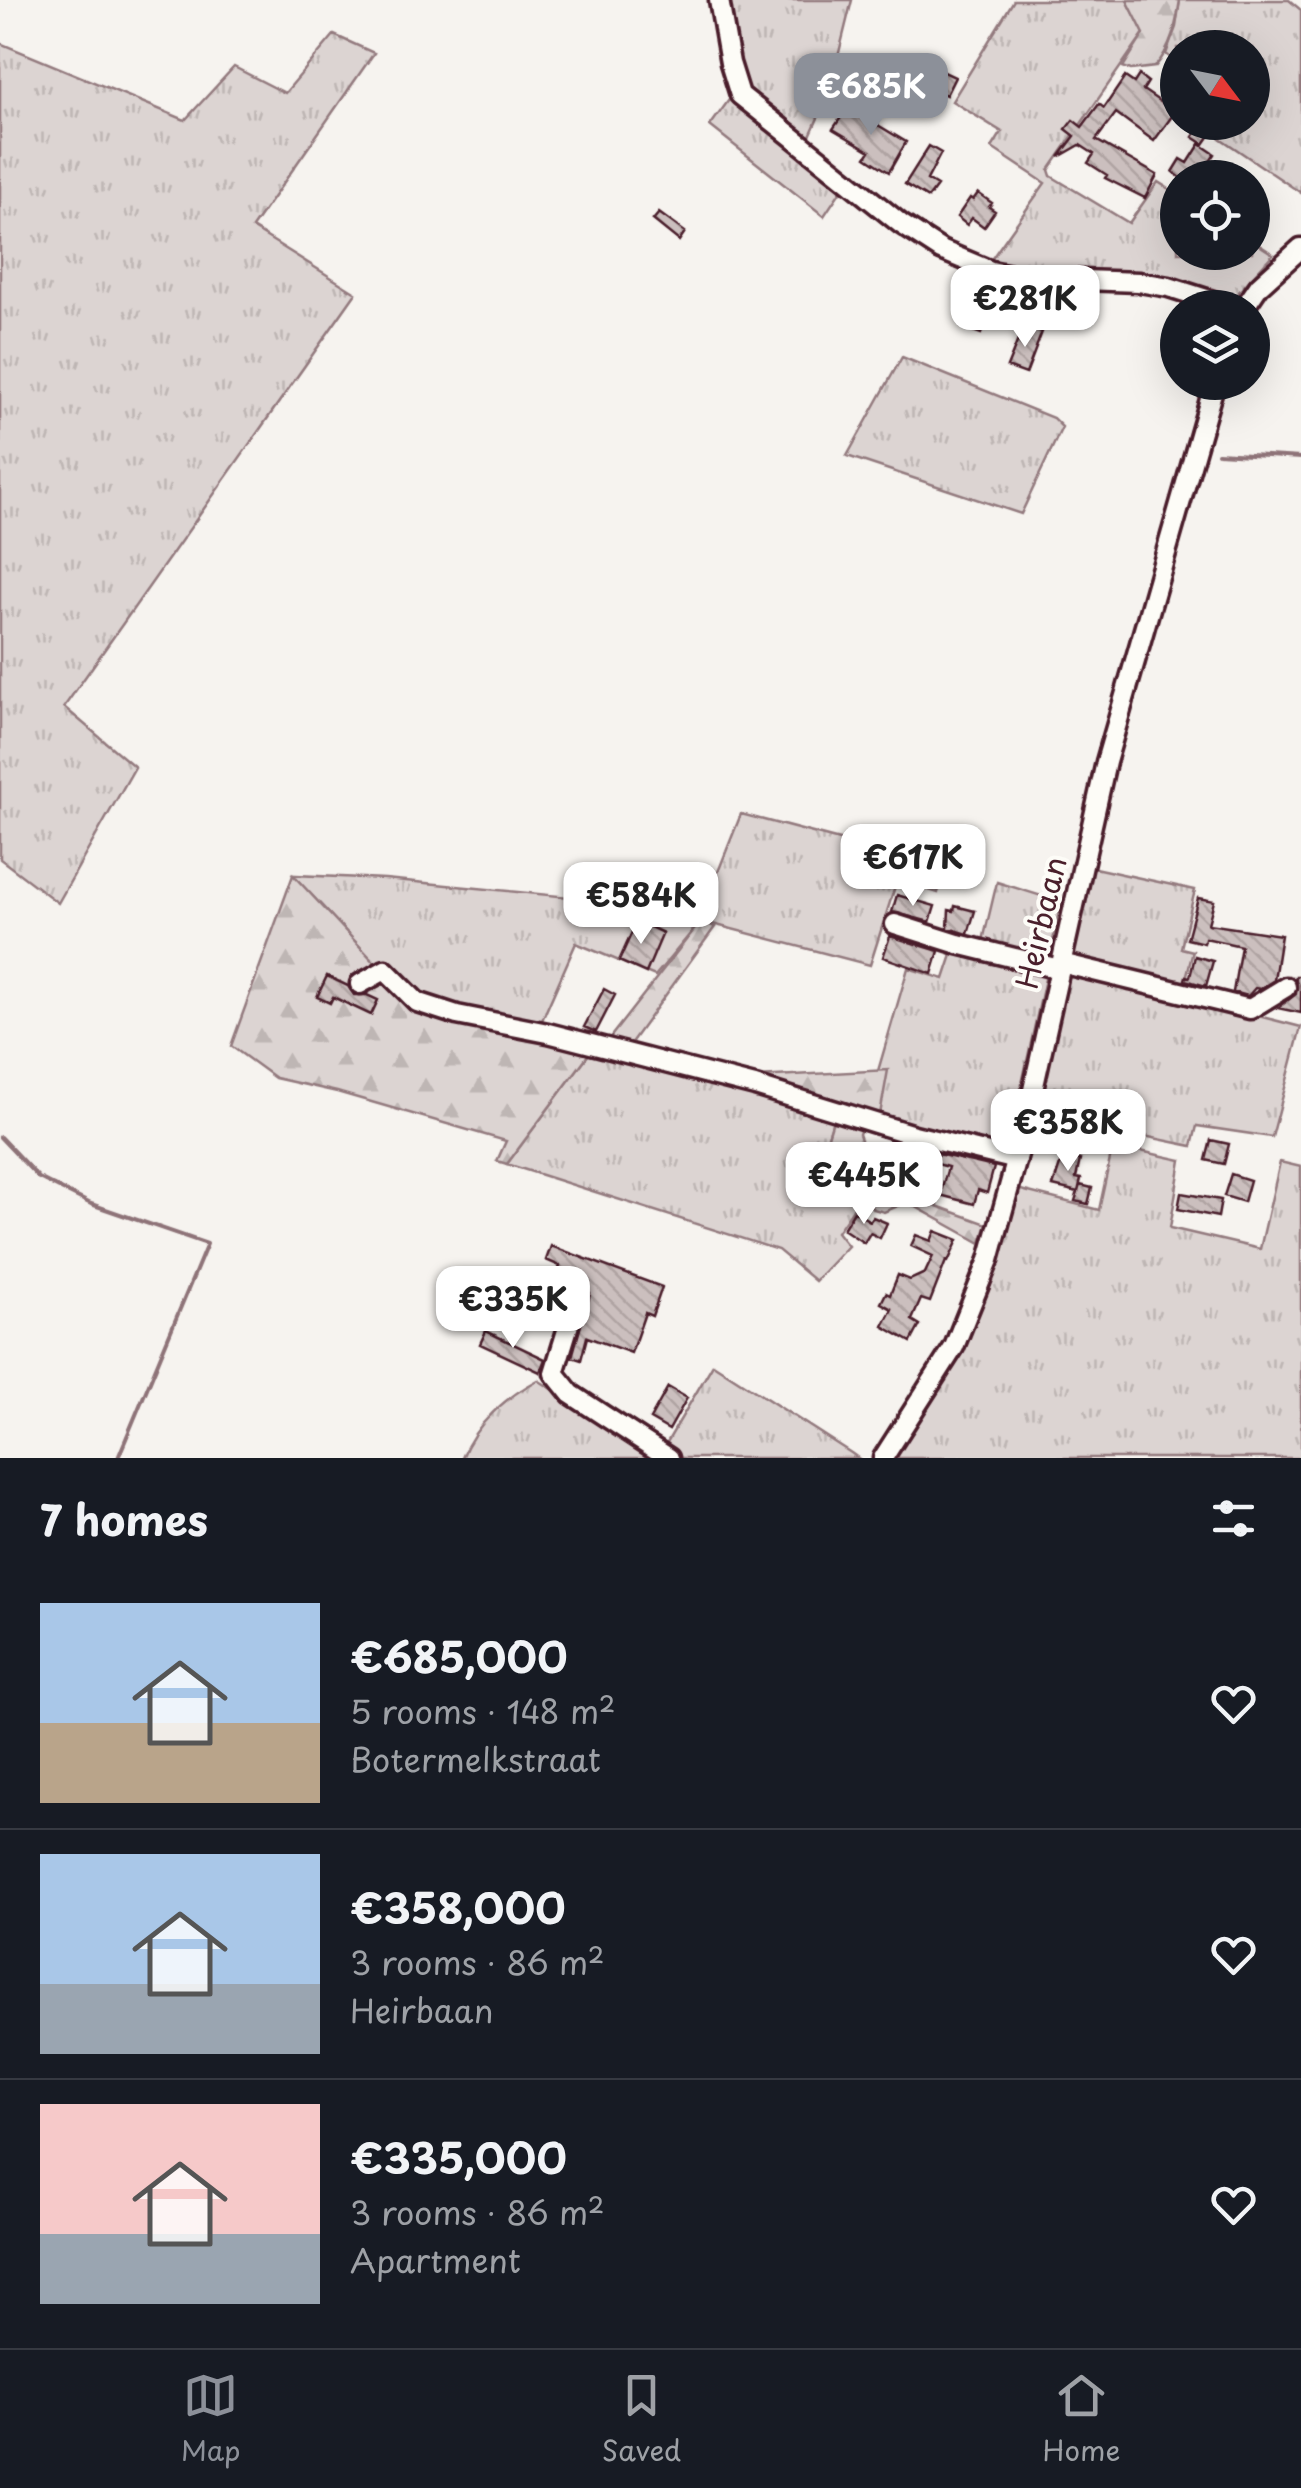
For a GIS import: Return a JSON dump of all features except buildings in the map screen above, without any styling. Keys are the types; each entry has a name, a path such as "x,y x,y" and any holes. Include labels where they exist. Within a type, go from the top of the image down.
{"street":[{"path":"720,0 730,63 740,95 901,224 940,250 991,272 1026,278 1139,282 1179,290"},
{"path":"1256,290 1301,248"},
{"name":"Heirbaan","path":"883,1458 954,1348 974,1302 1017,1160 1106,762 1210,400"},
{"path":"895,924 958,944 1250,1008 1286,988"},
{"path":"360,984 385,970 417,1002 457,1016 548,1033 755,1086 914,1135 1017,1160"},
{"path":"578,1295 554,1373 571,1394 669,1458"}],"green space":[{"path":"727,0 852,0 829,93 806,145 747,92 740,75"},
{"path":"1014,0 1127,0 1144,33 1049,170 1051,176 1129,223 1160,183 1160,270 1259,270 1240,290 1179,290 1057,277 988,264 1045,183 992,148 1002,132 952,101"},
{"path":"1127,0 1180,0 1174,30 1160,30 1160,60 1155,67 1123,67 1144,34"},
{"path":"1180,0 1289,0 1301,10 1301,193 1270,172 1270,160 1252,160 1223,140 1270,140 1270,30 1175,30"},
{"path":"334,35 374,53 252,228 356,293 64,707 135,767 58,903 0,859 0,43 185,120 234,67 285,93"},
{"path":"731,97 842,189 824,216 710,126"},
{"path":"902,357 1053,418 1062,427 1021,514 847,456"},
{"path":"741,814 945,868 938,893 897,880 870,965 701,921 655,976 576,943 539,1027 426,1003 380,968 293,875 385,879 703,910"},
{"path":"1090,867 1195,890 1181,948 1193,951 1184,986 1067,959"},
{"path":"293,875 380,968 426,1003 597,1043 507,1164 497,1161 506,1141 275,1078 231,1046"},
{"path":"997,882 1061,902 1049,960 982,945"},
{"path":"701,921 715,927 625,1051 605,1044"},
{"path":"954,949 1047,970 1009,1143 999,1149 879,1120 878,1071 908,968 944,979"},
{"path":"1073,972 1096,974 1301,1027 1272,1137 1197,1126 1192,1146 1038,1114 1065,976"},
{"path":"597,1043 836,1110 827,1140 860,1168 856,1187 862,1196 837,1232 848,1246 815,1281 778,1250 507,1164"},
{"path":"888,1070 879,1120 862,1126 859,1134 865,1152 881,1154 884,1175 934,1205 987,1224 981,1243 907,1202 884,1212 873,1209 856,1188 860,1168 827,1140 836,1111 737,1078"},
{"path":"1113,1145 1181,1160 1170,1228 1260,1249 1280,1162 1301,1167 1301,1458 892,1458 963,1343 990,1287 1017,1189 1099,1210"},
{"path":"713,1364 858,1458 678,1458 663,1449"},
{"path":"538,1380 661,1458 462,1458 493,1413"}],"waterway":[{"path":"1218,453 1301,458"},
{"path":"0,1137 39,1178 91,1204 207,1244 118,1458"}]}
